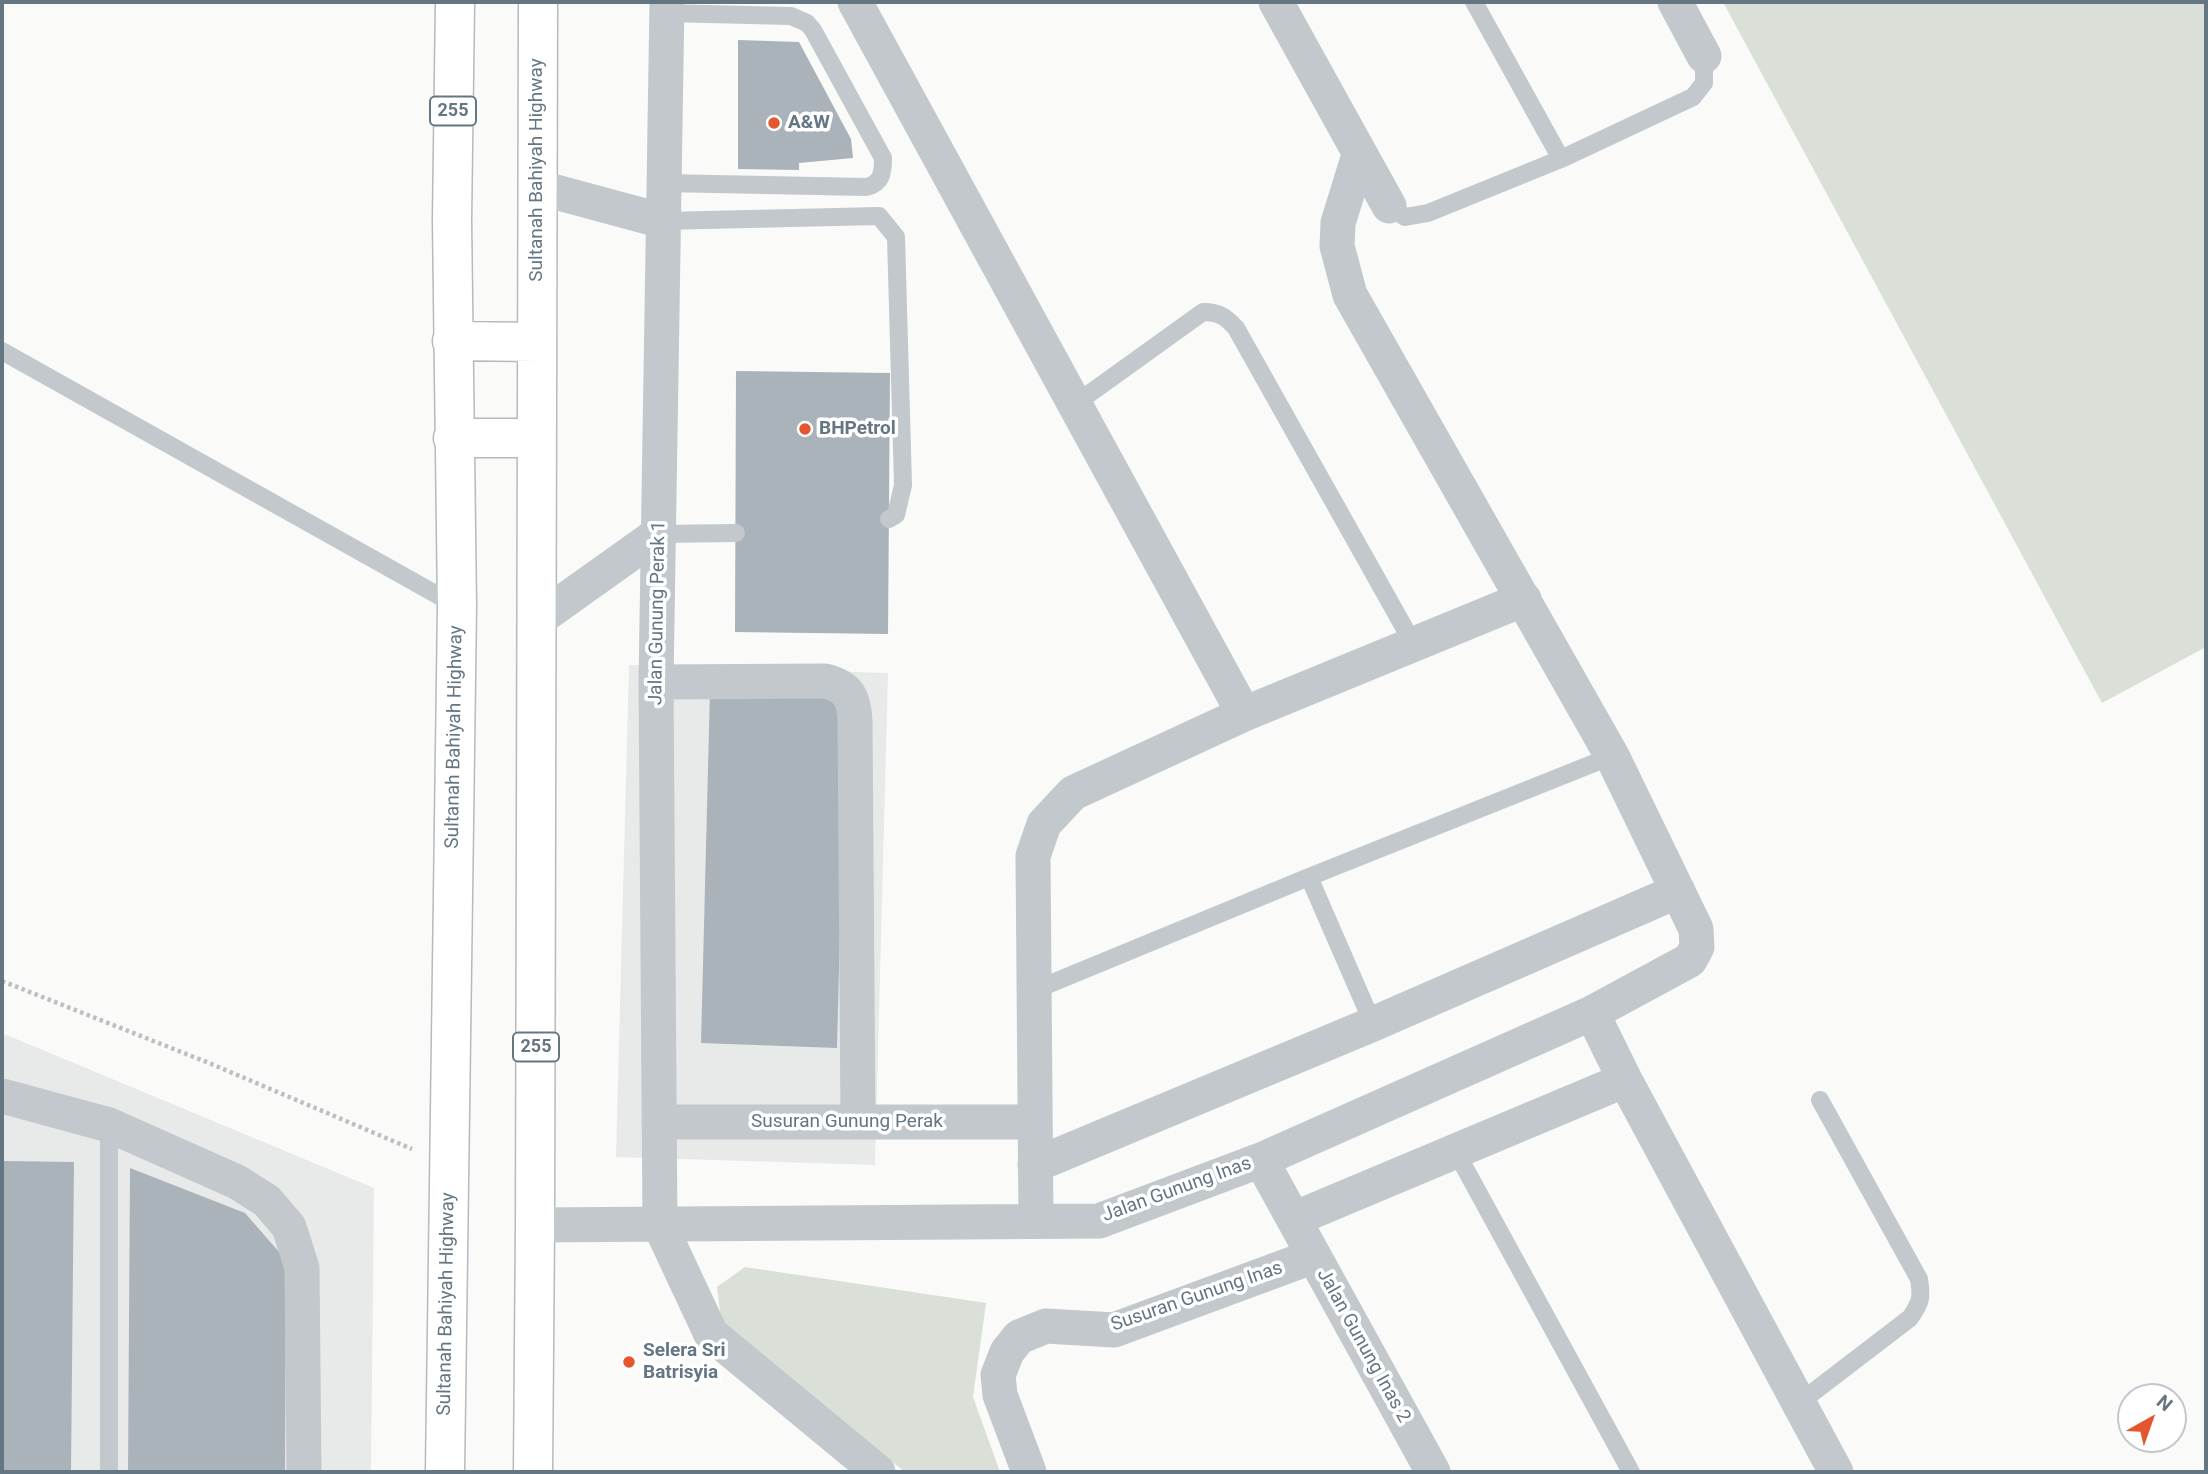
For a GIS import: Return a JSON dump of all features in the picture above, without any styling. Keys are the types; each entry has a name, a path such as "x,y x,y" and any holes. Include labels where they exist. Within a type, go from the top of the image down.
{"main road":[{"name":"Sultanah Bahiyah Highway","path":"445,1472 457,606 452,341 455,2"},
{"name":"Sultanah Bahiyah Highway","path":"533,1472 538,2"},
{"path":"452,341 537,342"},
{"path":"453,438 537,439"}],"street":[{"path":"855,2 1244,714"},
{"path":"1276,2 1359,155 1390,206"},
{"path":"1675,2 1704,56"},
{"name":"Jalan Gunung Perak 1","path":"660,1225 656,682 667,8"},
{"path":"1035,1165 1373,1024 1678,891 1612,756 1350,295 1337,246 1338,223 1359,155"},
{"path":"537,187 663,220"},
{"path":"536,621 658,534"},
{"path":"1036,1221 1033,856 1044,824 1073,793 1244,714 1524,599"},
{"path":"656,682 825,681 846,690 852,699 855,721 858,1122"},
{"name":"Jalan Gunung Inas","path":"535,1225 1099,1221 1261,1160 1592,1013 1690,960 1697,947 1696,929 1678,891"},
{"path":"1592,1013 1625,1080 1836,1472"},
{"path":"1294,1219 1625,1080"},
{"path":"2,1096 109,1125 237,1182 267,1202 289,1227 302,1268 304,1472"},
{"name":"Susuran Gunung Perak","path":"659,1122 1034,1122"},
{"name":"Jalan Gunung Inas 2","path":"1261,1160 1433,1472"},
{"path":"660,1225 711,1334 878,1472"},
{"name":"Susuran Gunung Inas","path":"1029,1472 1000,1395 998,1375 1007,1352 1019,1336 1046,1326 1114,1330 1314,1256"}],"lane":[{"path":"1474,2 1561,159"},
{"path":"664,183 866,187 877,182 883,173 883,158 807,23 791,16 667,8"},
{"path":"1390,206 1405,217 1428,213 1561,159 1693,97 1704,83 1704,56"},
{"path":"663,220 879,216 896,237 903,485 896,515 889,519"},
{"path":"1075,404 1203,312 1215,312 1226,317 1236,328 1414,645"},
{"path":"2,351 457,606"},
{"path":"658,534 736,533"},
{"path":"1035,990 1612,756"},
{"path":"1309,877 1373,1024"},
{"path":"1799,1403 1910,1318 1922,1296 1919,1279 1821,1100"},
{"path":"109,1125 109,1472"},
{"path":"1455,1150 1631,1472"}],"path":[{"path":"2,981 209,1063 450,1165"}],"shaded area":[{"path":"1723,2 2206,2 2206,647 2102,703"},
{"path":"629,665 888,673 875,1165 616,1157"},
{"path":"2,1033 374,1188 371,1472 2,1472"},
{"path":"745,1267 986,1303 973,1397 1000,1472 905,1472 722,1327 717,1287"}],"building":[{"path":"738,40 799,42 851,139 853,158 799,163 799,170 738,169"},
{"path":"736,371 890,373 888,634 735,632"},
{"path":"710,690 846,695 837,1048 701,1043"},
{"path":"2,1161 74,1162 71,1472 2,1472"},
{"path":"130,1168 245,1213 286,1260 285,1472 128,1472"}],"place":[{"name":"A&W","path":"774,123"},
{"name":"BHPetrol","path":"805,429"},
{"name":"Selera Sri Batrisyia","path":"629,1362"}]}
